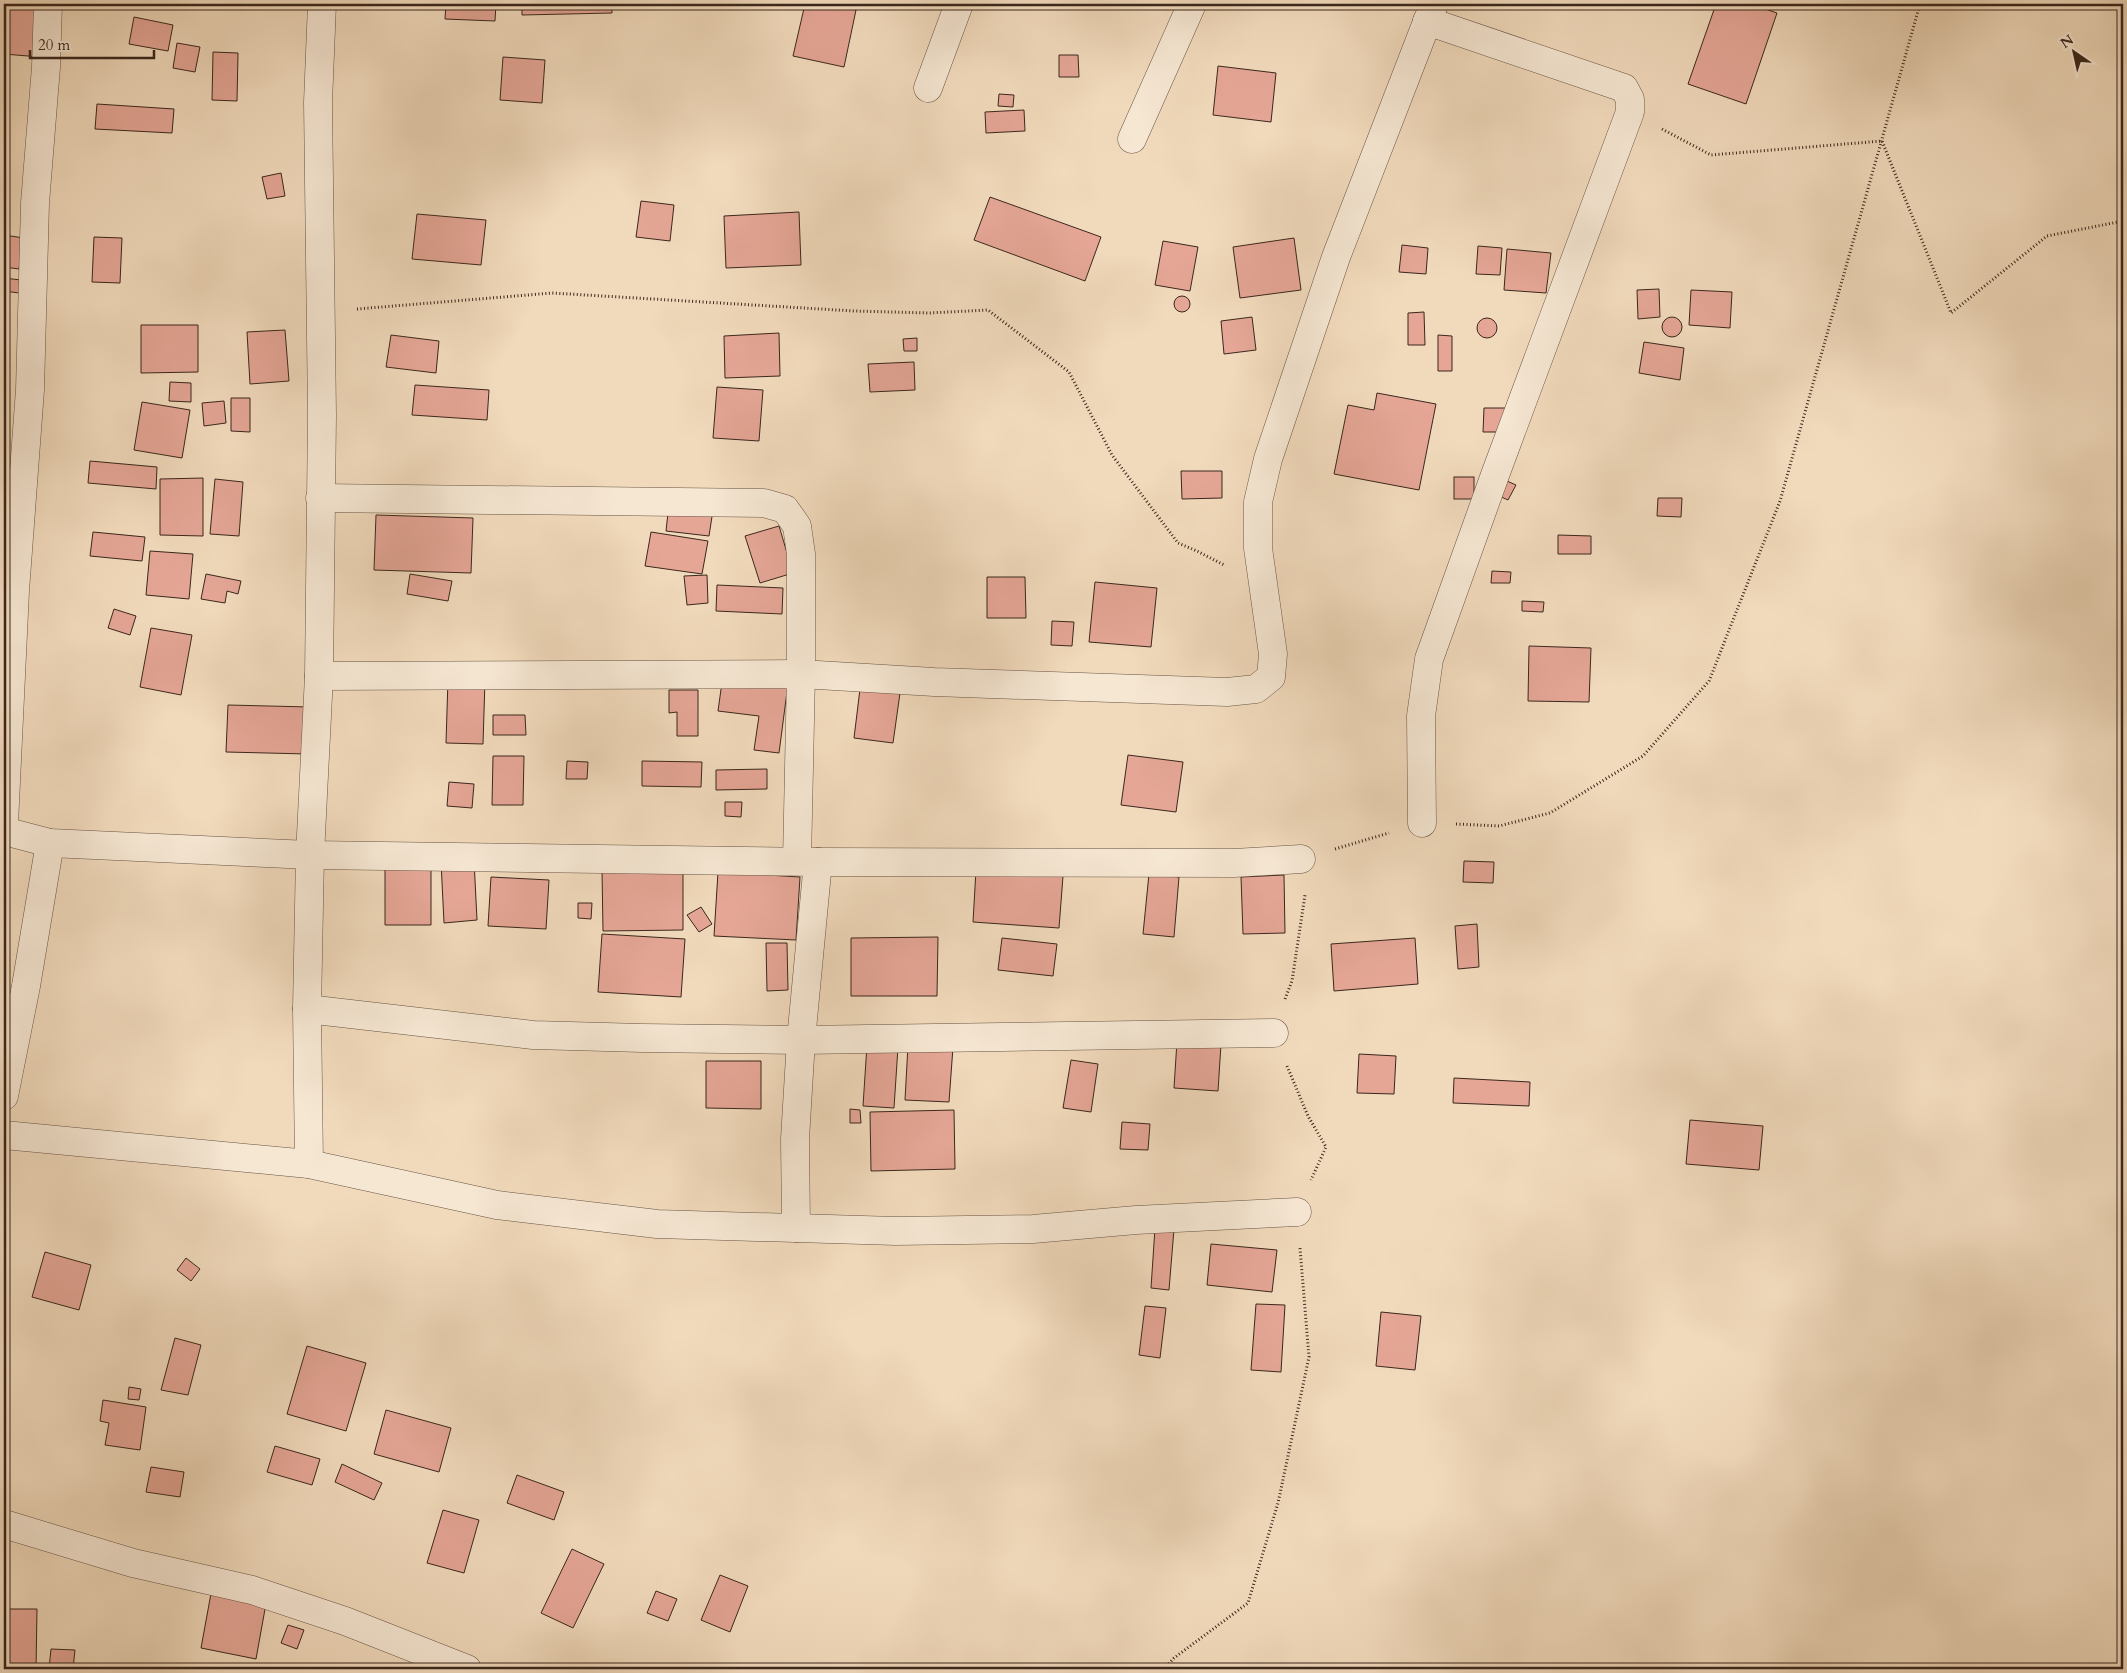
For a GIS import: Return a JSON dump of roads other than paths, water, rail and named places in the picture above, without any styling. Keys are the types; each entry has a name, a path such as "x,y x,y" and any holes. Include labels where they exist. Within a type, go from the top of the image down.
{"street":[{"path":"4,824 15,591 30,390 35,203 46,67 48,4"},
{"path":"309,1164 307,1009 310,855 319,676 322,312 318,102 322,4"},
{"path":"928,88 959,4"},
{"path":"1132,139 1192,4"},
{"path":"319,676 801,674 934,682 1227,692 1256,689 1271,677 1274,654 1258,548 1258,502 1268,459 1336,258 1430,12 1624,88 1630,99 1630,112 1491,484 1429,659 1421,716 1422,823"},
{"path":"320,498 764,503 785,509 797,526 800,554 801,674 807,862 801,1040 795,1139 796,1228"},
{"path":"4,831 50,843 310,855 807,862 1224,863 1301,859"},
{"path":"4,1096 26,986 50,843"},
{"path":"307,1009 533,1035 801,1040 1274,1033"},
{"path":"4,1135 309,1164 497,1205 657,1224 896,1231 1033,1229 1136,1220 1297,1212"},
{"path":"4,1524 133,1563 252,1590 345,1620 467,1669"}]}
